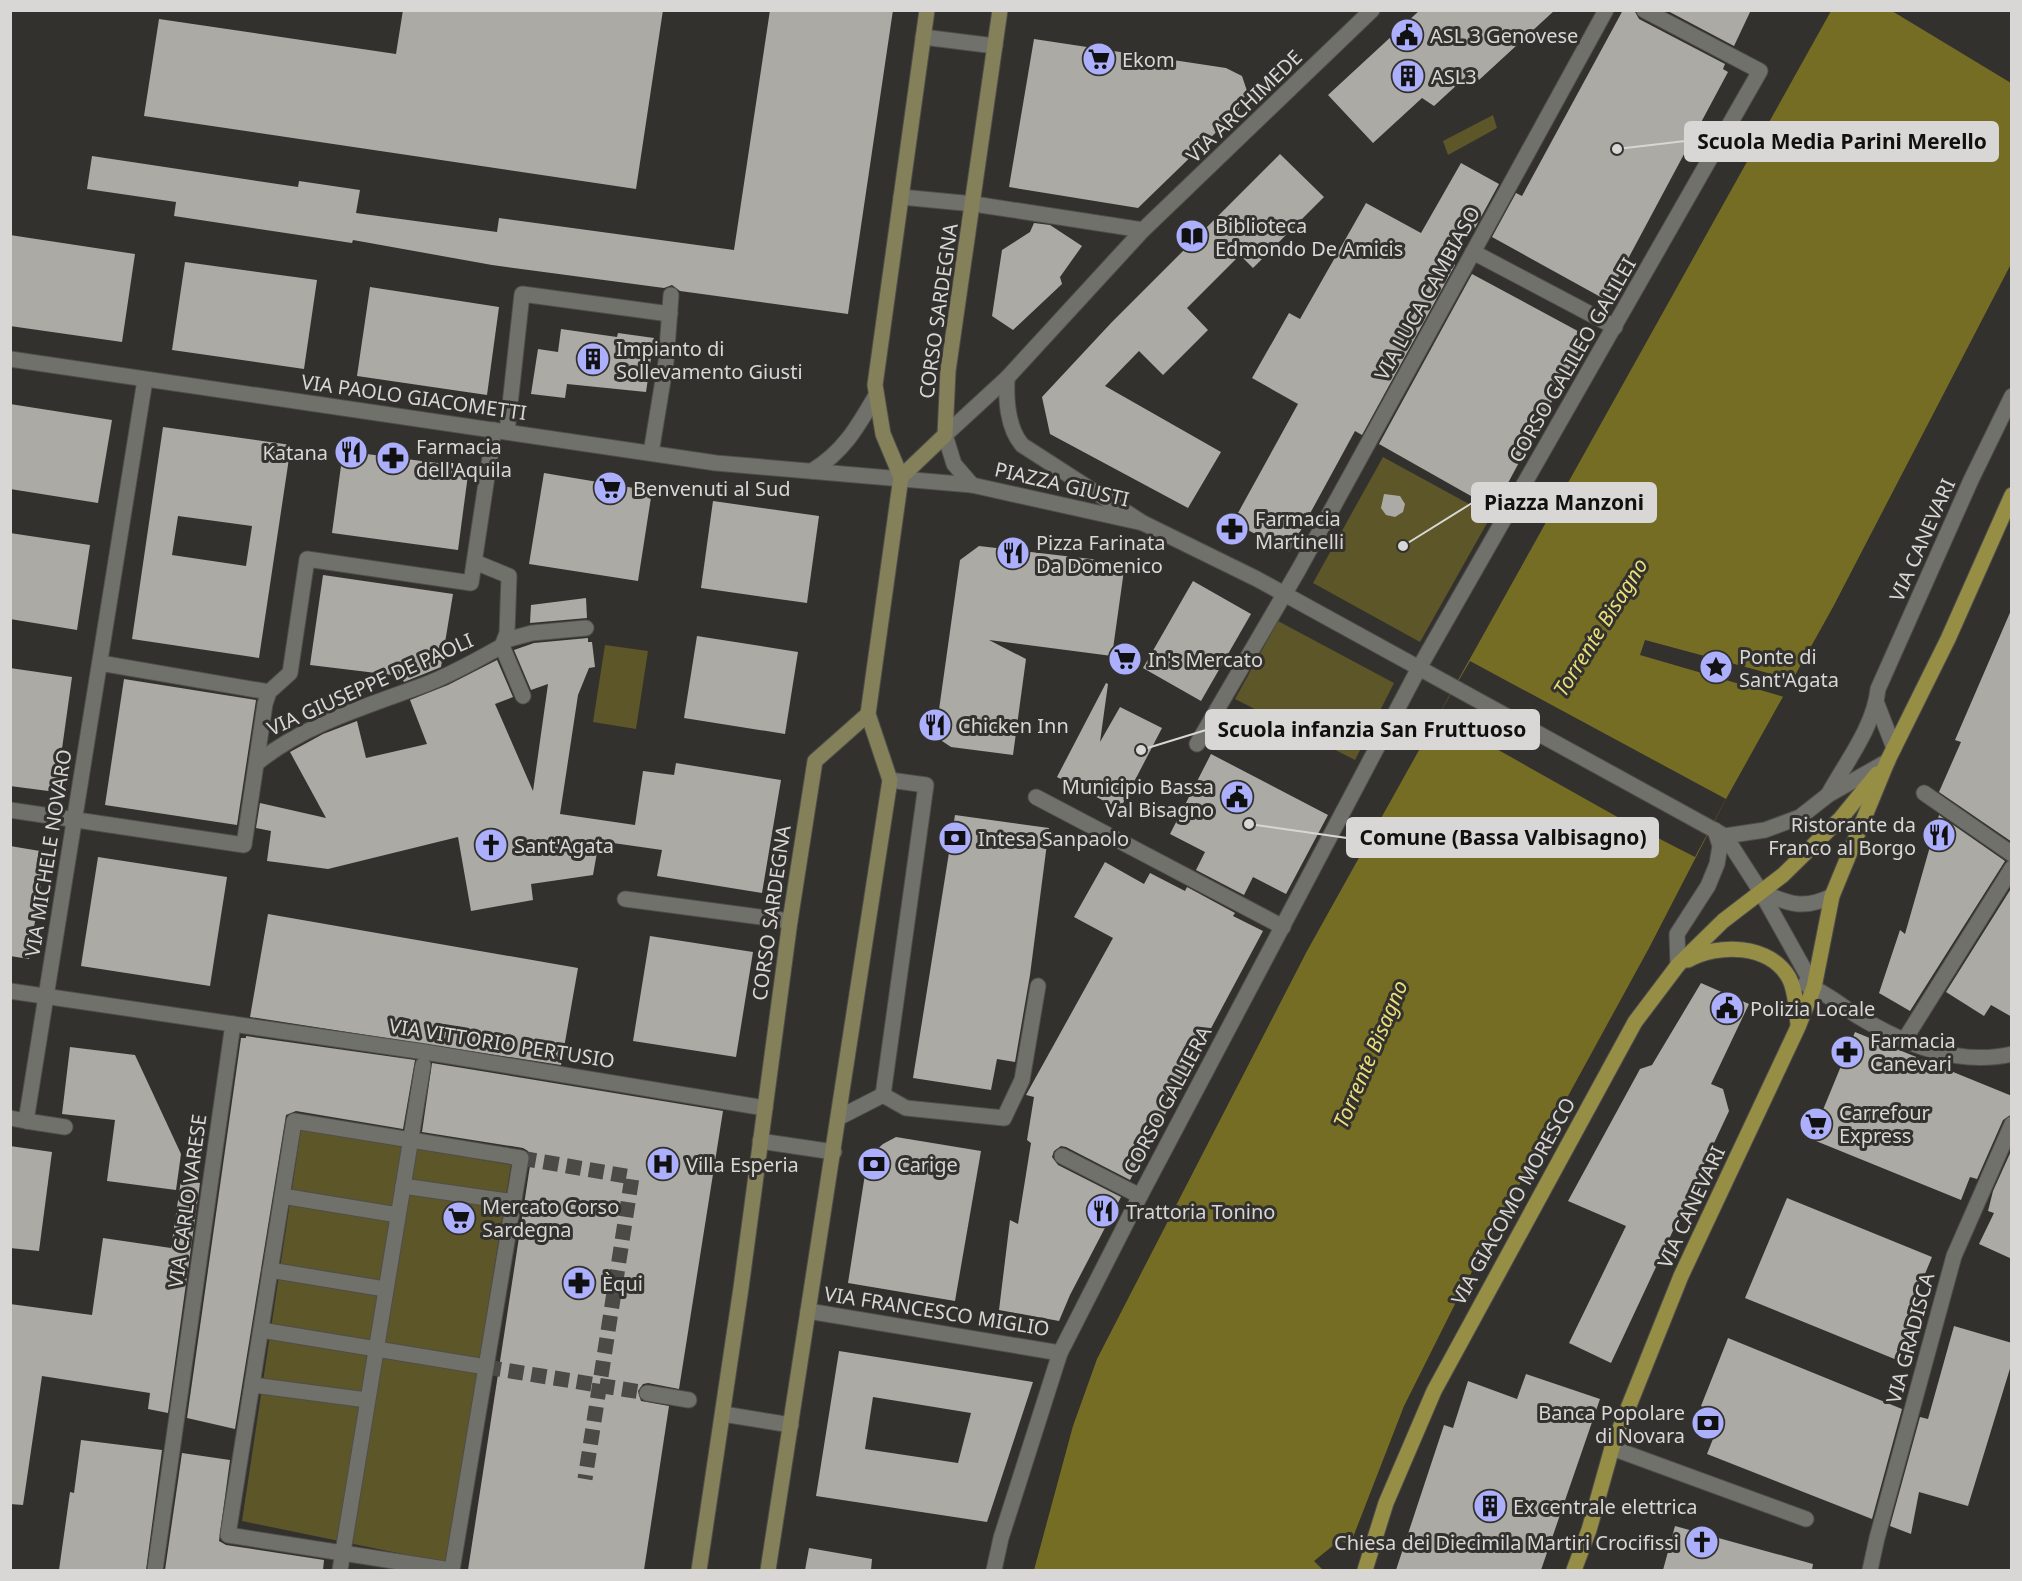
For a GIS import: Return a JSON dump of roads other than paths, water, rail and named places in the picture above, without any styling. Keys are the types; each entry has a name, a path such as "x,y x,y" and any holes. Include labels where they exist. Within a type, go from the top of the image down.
{"main road":[{"path":"768,1570 840,1117 890,780 868,714 901,477 883,434 875,397 927,10"},
{"name":"CORSO SARDEGNA","path":"945,435 948,371 974,204 1000,10"},
{"path":"901,477 945,435"},
{"name":"VIA CANEVARI","path":"1574,1570 1589,1530 1612,1448 1681,1276 1798,1027 1814,987 1832,896 1891,754 1948,639 2012,495"},
{"name":"CORSO SARDEGNA","path":"699,1570 723,1414 790,921 815,761 868,714"},
{"name":"VIA CANEVARI","path":"1761,892 1783,875 1840,818 1891,754"},
{"name":"VIA GIACOMO MORESCO","path":"1365,1570 1386,1503 1434,1391 1635,1022 1678,965 1724,921 1761,892"},
{"path":"1678,965 1707,952 1735,948 1765,958 1780,967 1789,978 1798,1027"}],"street":[{"name":"VIA ARCHIMEDE","path":"945,435 1007,378 1143,230 1372,10"},
{"name":"VIA LUCA CAMBIASO","path":"1197,744 1283,595 1606,10"},
{"name":"CORSO GALILEO GALILEI","path":"1419,668 1760,71 1644,10"},
{"path":"923,37 995,46"},
{"name":"CORSO SARDEGNA","path":"901,197 974,204"},
{"path":"974,204 1143,230"},
{"path":"1473,252 1614,327"},
{"path":"10,810 244,845 265,704 269,692 290,673 308,559 471,583 501,431 522,294 669,314"},
{"path":"651,453 666,362 671,295"},
{"name":"VIA PAOLO GIACOMETTI","path":"10,359 716,463 812,471"},
{"name":"PIAZZA GIUSTI","path":"1007,378 1009,411 1015,436 1022,445 1143,523 1257,579 1720,833"},
{"name":"VIA MICHELE NOVARO","path":"65,1127 18,1120 46,997 145,380"},
{"name":"VIA CANEVARI","path":"1828,795 1877,704 1878,689 1971,480 2012,396"},
{"path":"812,471 832,458 851,437 875,397"},
{"name":"PIAZZA GIUSTI","path":"945,435 954,464 972,485"},
{"name":"PIAZZA GIUSTI","path":"812,471 972,485 1143,523"},
{"path":"475,562 509,576 504,643 523,696"},
{"name":"VIA GIUSEPPE DE PAOLI","path":"257,763 279,745 383,699 445,676 504,643 532,633 586,628"},
{"path":"100,663 269,692"},
{"name":"CORSO GALLIERA","path":"994,1570 1001,1538 1060,1353 1361,774 1419,668"},
{"path":"1877,704 1891,754"},
{"name":"VIA CANEVARI","path":"1720,833 1766,830 1800,817 1828,795 1891,754"},
{"path":"883,1095 926,785 890,780"},
{"path":"1924,793 2012,854"},
{"path":"1036,797 1283,927"},
{"path":"1720,833 1761,892 1814,987"},
{"path":"1678,965 1677,934 1708,886 1717,864 1720,833"},
{"path":"1905,1040 2012,868"},
{"path":"1761,892 1792,904 1816,904 1832,896"},
{"path":"625,899 790,921"},
{"path":"1789,978 1814,987 1858,1016 1905,1040 1945,1055 1984,1059 2012,1054"},
{"path":"883,1095 906,1108 1004,1118 1022,1080 1038,986"},
{"path":"10,991 233,1024"},
{"name":"VIA VITTORIO PERTUSIO","path":"233,1024 425,1052 765,1108"},
{"name":"VIA CARLO VARESE","path":"155,1570 233,1024"},
{"path":"340,1570 423,1065"},
{"path":"840,1117 883,1095"},
{"path":"294,1121 521,1158 451,1570 343,1555 228,1535 282,1197 294,1121"},
{"name":"VIA GRADISCA","path":"1870,1570 1954,1256 2012,1124"},
{"path":"760,1141 834,1152"},
{"path":"1062,1156 1140,1196"},
{"path":"403,1186 514,1202"},
{"path":"282,1197 398,1215"},
{"path":"270,1270 385,1289"},
{"name":"VIA FRANCESCO MIGLIO","path":"808,1311 1060,1353"},
{"path":"261,1330 486,1367"},
{"path":"253,1385 367,1400"},
{"path":"647,1393 689,1400"},
{"path":"723,1414 791,1425"},
{"path":"1612,1448 1806,1519"}],"water":[{"name":"Torrente Bisagno","path":"1831,11 1892,11 2011,83 2011,264 1833,607 1726,799 1649,948 1463,1288 1404,1406 1350,1545 1340,1540 1314,1561 1323,1570 1034,1570 1073,1426 1097,1359 1307,951"}],"tunnel":[{"path":"521,1158 632,1177 585,1479"},
{"path":"486,1367 647,1393"}],"place":[{"name":"ASL 3 Genovese","path":"1407,35"},
{"name":"Ekom","path":"1099,59"},
{"name":"ASL3","path":"1408,76"},
{"name":"Scuola Media Parini Merello","path":"1617,149"},
{"name":"Biblioteca Edmondo De Amicis","path":"1192,236"},
{"name":"Impianto di Sollevamento Giusti","path":"593,359"},
{"name":"Katana","path":"351,452"},
{"name":"Farmacia dell'Aquila","path":"393,458"},
{"name":"Benvenuti al Sud","path":"610,488"},
{"name":"Farmacia Martinelli","path":"1232,529"},
{"name":"Piazza Manzoni","path":"1403,546"},
{"name":"Pizza Farinata Da Domenico","path":"1013,553"},
{"name":"In's Mercato","path":"1125,659"},
{"name":"Ponte di Sant'Agata","path":"1716,667"},
{"name":"Chicken Inn","path":"935,725"},
{"name":"Scuola infanzia San Fruttuoso","path":"1141,750"},
{"name":"Municipio Bassa Val Bisagno","path":"1237,797"},
{"name":"Comune (Bassa Valbisagno)","path":"1249,824"},
{"name":"Ristorante da Franco al Borgo","path":"1939,835"},
{"name":"Intesa Sanpaolo","path":"955,838"},
{"name":"Sant'Agata","path":"491,845"},
{"name":"Polizia Locale","path":"1727,1008"},
{"name":"Farmacia Canevari","path":"1847,1052"},
{"name":"Carrefour Express","path":"1816,1124"},
{"name":"Villa Esperia","path":"663,1164"},
{"name":"Carige","path":"874,1164"},
{"name":"Trattoria Tonino","path":"1103,1211"},
{"name":"Mercato Corso Sardegna","path":"459,1218"},
{"name":"Èqui","path":"579,1283"},
{"name":"Banca Popolare di Novara","path":"1708,1423"},
{"name":"Ex centrale elettrica","path":"1490,1506"},
{"name":"Chiesa dei Diecimila Martiri Crocifissi","path":"1702,1542"}]}
